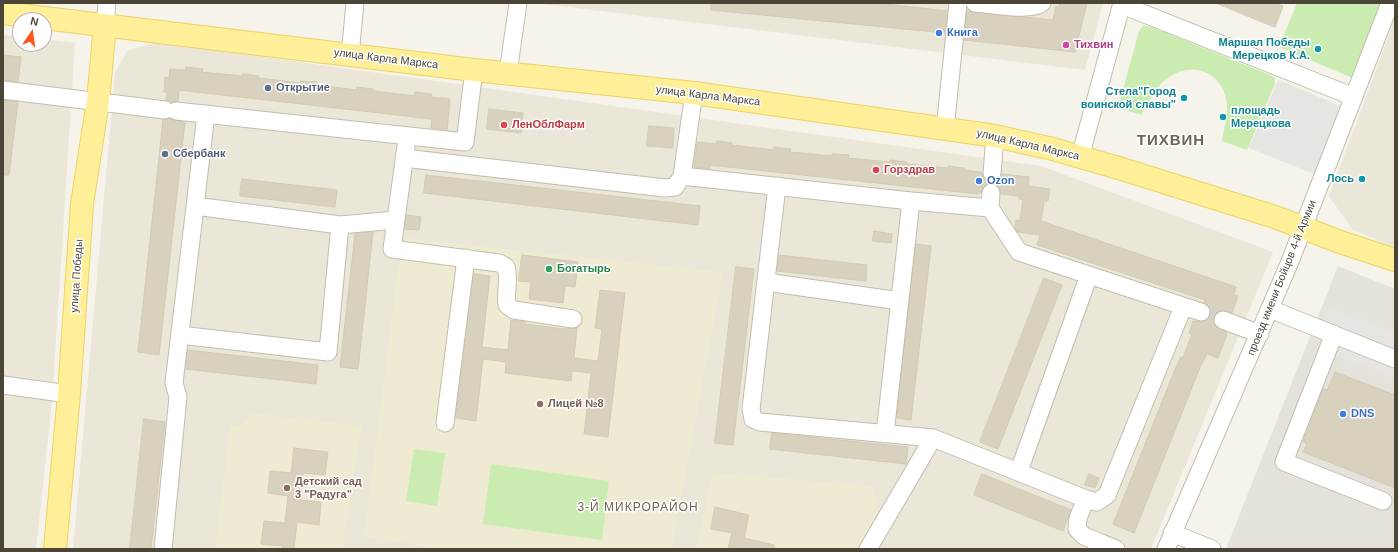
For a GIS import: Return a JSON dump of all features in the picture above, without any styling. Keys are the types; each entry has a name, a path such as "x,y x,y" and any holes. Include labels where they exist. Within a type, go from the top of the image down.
{"main road":[{"name":"улица Карла Маркса","path":"3,13 474,70 694,93 995,136 1080,157 1275,217 1395,260"},
{"name":"улица Победы","path":"55,549 69,394 82,204 98,101 105,25"}],"street":[{"name":"улица Победы","path":"105,25 107,3"},
{"path":"350,55 355,3"},
{"path":"508,73 518,3"},
{"path":"945,129 958,3"},
{"path":"975,3 1027,8 1039,6 1042,3"},
{"name":"проезд имени Бойцов 4-й Армии","path":"1166,549 1260,334 1304,227 1390,3"},
{"path":"1080,157 1122,4 1354,97"},
{"path":"3,90 170,111 465,142 474,70"},
{"path":"404,158 665,188 675,187 682,176 694,93"},
{"path":"163,549 178,397 174,383 206,114"},
{"path":"407,136 392,249 499,263 506,267 509,276 505,296 507,305 514,310 573,319"},
{"path":"992,173 995,136"},
{"path":"682,176 911,202 990,201 1018,252 1201,312"},
{"path":"777,186 752,409 753,419 760,422 933,438 1086,499 1097,502 1107,495 1183,307"},
{"path":"885,434 911,202"},
{"path":"195,206 340,225 396,220"},
{"path":"180,334 328,352 340,225"},
{"path":"445,424 466,258"},
{"path":"1019,471 1089,275"},
{"path":"766,282 900,301"},
{"path":"1270,309 1395,359"},
{"path":"1223,320 1260,334"},
{"path":"1334,334 1284,462 1383,501"},
{"path":"3,386 69,394"},
{"path":"868,549 933,438"},
{"path":"1086,499 1078,518 1077,529 1098,546 1116,549"},
{"path":"1172,533 1212,549"}],"shaded area":[{"path":"535,3 1103,3 1085,70"},
{"path":"1395,19 1395,247 1353,230 1329,196"},
{"path":"3,35 12,36 12,52 52,52 52,40 75,43 52,402 36,549 3,549"},
{"path":"157,42 1041,166 1273,252 1151,549 73,549 115,73 127,51"},
{"path":"1278,80 1341,106 1314,174 1249,148"},
{"name":"Лицей №8","path":"402,238 723,272 672,549 439,549 364,536"},
{"path":"1338,266 1395,289 1395,549 1226,549"},
{"path":"1329,306 1395,332 1395,378 1333,355 1336,346 1317,334"},
{"name":"Детский сад 3 \"Радуга\"","path":"250,413 362,426 342,549 215,549 230,425 242,426"},
{"path":"713,473 874,486 877,513 858,549 696,549"}],"green space":[{"path":"1297,3 1383,3 1355,79 1279,47"},
{"path":"1143,26 1152,27 1275,78 1275,84 1247,150 1222,141 1227,114 1226,98 1222,88 1216,80 1209,74 1201,71 1182,71 1164,81 1154,93 1141,115 1118,108 1139,31"},
{"path":"414,449 445,453 437,506 406,501"},
{"path":"491,464 609,481 602,540 483,524"}],"building":[{"path":"712,3 877,3 947,11 945,33 711,10"},
{"path":"1060,3 1087,3 1075,52 964,40 967,11 1053,20 1056,6 1059,7"},
{"path":"1216,3 1276,3 1283,6 1275,27"},
{"path":"3,55 21,57 18,82 3,80"},
{"path":"186,67 203,69 202,72 242,76 242,74 259,76 259,78 300,83 301,81 317,82 317,85 357,90 357,87 373,89 373,91 414,96 415,92 432,94 431,97 450,99 447,130 431,128 432,119 179,90 178,101 171,102 166,100 167,92 164,92 165,77 169,78 170,69 185,70"},
{"path":"3,100 18,102 9,175 3,175"},
{"path":"489,109 523,113 521,133 487,129"},
{"path":"170,119 185,122 159,355 138,352 163,120"},
{"path":"649,126 674,128 673,148 647,146"},
{"path":"717,141 732,143 732,145 774,150 774,147 791,149 790,152 832,156 832,154 849,155 848,158 890,162 890,160 907,162 907,164 964,168 964,170 982,172 983,178 991,183 997,182 1002,174 1029,177 1028,186 1050,189 1048,201 1044,201 1041,221 1236,287 1234,295 1238,296 1232,313 1221,310 1214,317 1215,326 1227,334 1218,358 1207,354 1201,365 1134,533 1113,524 1176,367 1181,357 1183,358 1192,334 1189,333 1193,321 1203,322 1210,315 1211,310 1204,303 1205,300 1037,245 1040,235 1018,232 1015,228 1016,220 1020,221 1023,200 1019,199 1019,196 1001,194 1000,188 992,183 986,184 978,194 710,165 710,169 694,167 697,142 717,144"},
{"path":"426,175 700,206 698,225 424,193"},
{"path":"242,179 337,190 335,207 240,196"},
{"path":"407,215 421,217 419,230 405,229"},
{"path":"874,231 892,234 891,243 873,241"},
{"path":"373,232 358,369 340,367 355,234"},
{"path":"916,244 931,246 911,420 897,418"},
{"path":"522,255 578,262 575,287 565,286 563,303 529,299 531,282 519,281"},
{"path":"779,255 867,265 866,281 777,271"},
{"path":"736,267 754,269 733,445 715,443"},
{"path":"474,274 490,276 482,347 508,350 511,320 525,322 525,324 564,329 577,328 574,358 598,361 602,329 595,328 600,290 625,293 608,437 584,434 591,373 572,371 571,381 505,373 506,362 483,359 476,421 456,418"},
{"path":"1044,278 1062,285 998,449 980,442"},
{"path":"188,350 318,365 316,384 186,369"},
{"path":"1335,372 1395,395 1395,488 1303,452 1307,443 1303,442 1323,389 1327,390"},
{"path":"144,419 165,422 151,549 130,549"},
{"path":"772,433 908,447 906,464 770,449"},
{"path":"294,448 328,452 325,475 303,473 300,500 321,502 319,525 297,522 294,549 282,549 282,546 261,544 264,521 285,523 288,496 268,493 270,471 291,473"},
{"path":"982,474 1071,510 1063,531 974,495"},
{"path":"1089,474 1099,478 1095,488 1085,485"},
{"path":"715,507 749,515 744,538 774,545 774,549 728,549 732,533 711,529"}],"tunnel":[{"path":"1201,312 1223,320"}],"place":[{"name":"Книга","path":"939,33"},
{"name":"Тихвин","path":"1066,45"},
{"name":"Маршал Победы Мерецков К.А.","path":"1318,49"},
{"name":"Открытие","path":"268,88"},
{"name":"Стела\"Город воинской славы\"","path":"1184,98"},
{"name":"площадь Мерецкова","path":"1223,117"},
{"name":"ЛенОблФарм","path":"504,125"},
{"name":"Сбербанк","path":"165,154"},
{"name":"Горздрав","path":"876,170"},
{"name":"Лось","path":"1362,179"},
{"name":"Ozon","path":"979,181"},
{"name":"Богатырь","path":"549,269"},
{"name":"Лицей №8","path":"540,404"},
{"name":"DNS","path":"1343,414"},
{"name":"Детский сад 3 \"Радуга\"","path":"287,488"}],"district":[{"name":"ТИХВИН","path":"1171,141"},
{"name":"3-Й МИКРОРАЙОН","path":"638,508"}]}
